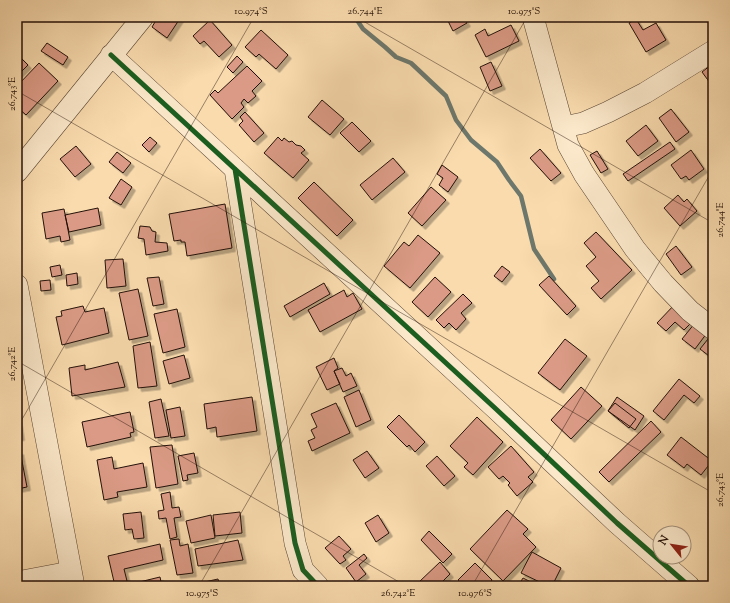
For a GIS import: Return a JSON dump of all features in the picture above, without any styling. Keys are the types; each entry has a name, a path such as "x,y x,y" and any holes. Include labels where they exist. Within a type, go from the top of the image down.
{"street":[{"path":"17,172 143,17"},
{"path":"533,17 568,145 584,174 635,249 663,283 690,310 713,329"},
{"path":"564,127 582,124 608,112 645,93 713,51"},
{"path":"111,55 496,409 617,523 689,586"},
{"path":"235,169 295,543 303,570 318,586"},
{"path":"17,285 72,579 17,582"}],"building":[{"path":"158,17 181,17 167,38 152,27"},
{"path":"446,17 463,17 467,23 453,31"},
{"path":"636,19 643,30 656,23 666,40 646,52 629,23"},
{"path":"210,20 232,45 219,57 204,41 200,44 193,36"},
{"path":"511,25 519,41 486,57 475,35 485,29 488,36"},
{"path":"261,30 288,55 276,69 259,54 256,57 245,47"},
{"path":"47,43 68,57 63,65 41,51"},
{"path":"17,54 28,65 17,76"},
{"path":"237,56 243,62 233,73 227,67"},
{"path":"491,62 502,86 490,91 480,67"},
{"path":"39,63 58,81 26,115 17,107 17,86"},
{"path":"711,65 713,68 713,87 702,72"},
{"path":"247,66 262,81 252,91 256,96 248,103 244,99 241,103 244,107 232,119 210,95 215,90 218,93"},
{"path":"322,100 344,119 330,135 308,117"},
{"path":"671,109 689,132 676,142 659,118"},
{"path":"245,112 264,133 254,142 239,125 243,121 240,117"},
{"path":"352,122 371,141 359,152 340,133"},
{"path":"646,125 658,141 638,156 626,141"},
{"path":"150,137 157,143 149,152 142,145"},
{"path":"278,137 282,141 284,138 289,142 292,141 296,145 301,146 305,150 301,153 309,160 293,178 264,153"},
{"path":"670,142 675,149 628,181 623,174"},
{"path":"76,146 91,164 75,177 60,159"},
{"path":"540,149 561,173 551,181 530,158"},
{"path":"691,150 704,169 689,180 686,176 681,179 671,165"},
{"path":"597,151 608,169 601,173 590,155"},
{"path":"117,152 131,163 123,173 109,162"},
{"path":"393,158 405,172 372,200 360,185"},
{"path":"442,165 458,177 448,192 439,185 443,178 437,174"},
{"path":"121,179 132,187 121,205 109,198"},
{"path":"314,182 353,220 337,236 298,198"},
{"path":"431,187 446,200 422,226 408,213"},
{"path":"678,195 684,202 687,199 697,211 680,226 664,208"},
{"path":"225,204 232,248 187,256 185,242 181,242 181,240 174,241 169,214"},
{"path":"98,208 101,225 69,232 65,215"},
{"path":"64,209 70,240 61,242 60,236 46,239 42,213"},
{"path":"140,226 150,227 152,231 156,232 155,242 167,243 168,251 146,255 144,239 138,238"},
{"path":"596,232 632,270 601,299 591,288 599,281 586,266 596,257 584,243"},
{"path":"418,235 440,253 410,288 384,266 404,242 409,246"},
{"path":"676,246 692,267 681,275 666,254"},
{"path":"123,259 126,286 107,288 105,260"},
{"path":"60,265 62,275 52,277 50,267"},
{"path":"502,266 510,272 502,282 494,276"},
{"path":"77,273 78,284 67,286 66,275"},
{"path":"549,276 576,306 567,315 539,285"},
{"path":"159,277 164,304 153,306 147,278"},
{"path":"435,277 451,292 428,317 412,302"},
{"path":"50,280 51,290 41,291 40,281"},
{"path":"324,283 330,294 290,317 284,306"},
{"path":"138,289 148,336 129,340 119,293"},
{"path":"344,290 347,297 353,293 362,309 320,332 308,310"},
{"path":"463,294 472,303 461,313 466,319 456,330 449,323 444,328 436,320"},
{"path":"676,303 694,320 684,330 675,322 666,331 657,323"},
{"path":"83,306 85,312 104,308 109,333 62,345 56,317 62,316 61,311"},
{"path":"177,309 185,347 163,353 154,314"},
{"path":"695,323 707,333 695,349 682,339"},
{"path":"565,339 587,356 560,390 538,373"},
{"path":"708,339 713,343 713,359 700,349"},
{"path":"150,342 157,386 138,388 133,346"},
{"path":"184,355 190,378 169,384 163,361"},
{"path":"334,358 338,368 334,371 340,384 327,390 316,367"},
{"path":"118,362 125,387 72,396 69,368 85,365 85,370"},
{"path":"342,368 346,376 351,373 357,386 343,392 334,371"},
{"path":"679,379 700,396 694,403 684,395 664,420 653,411"},
{"path":"581,387 602,406 571,439 551,420"},
{"path":"359,390 371,420 356,427 344,397"},
{"path":"252,397 257,431 217,437 216,427 207,429 204,404"},
{"path":"617,397 644,416 635,430 608,411"},
{"path":"161,399 169,436 155,438 149,402"},
{"path":"336,403 350,433 312,451 308,441 315,438 311,430 317,427 311,414"},
{"path":"615,403 636,419 629,428 608,411"},
{"path":"180,407 185,436 171,438 166,410"},
{"path":"17,411 21,437 17,437"},
{"path":"130,412 134,432 130,433 131,437 87,447 82,422"},
{"path":"399,415 425,442 415,452 409,445 407,447 387,427"},
{"path":"477,417 503,442 473,475 464,467 468,463 450,446"},
{"path":"651,421 661,432 609,482 599,472"},
{"path":"681,437 712,461 701,475 687,464 684,468 667,455"},
{"path":"172,445 178,484 156,488 150,447"},
{"path":"511,446 534,472 528,477 533,482 517,496 508,485 510,483 503,476 499,479 488,467"},
{"path":"20,451 27,487 17,489 17,452"},
{"path":"367,451 379,468 365,478 353,460"},
{"path":"194,453 198,473 187,475 188,480 183,481 178,456"},
{"path":"437,456 455,476 444,486 426,466"},
{"path":"112,457 114,469 143,463 147,487 117,492 118,497 104,500 97,460"},
{"path":"170,492 172,508 179,507 181,517 174,518 177,537 170,539 166,518 159,519 158,511 164,510 161,494"},
{"path":"507,510 528,529 523,534 536,547 503,581 470,549"},
{"path":"141,512 144,538 134,539 132,529 125,530 123,514"},
{"path":"240,512 242,533 215,536 213,515"},
{"path":"211,515 215,538 191,543 186,521"},
{"path":"378,515 389,533 376,542 365,523"},
{"path":"429,531 452,554 443,563 421,540"},
{"path":"339,536 351,549 343,556 346,560 340,564 325,548"},
{"path":"179,539 180,546 188,544 193,573 177,575 170,540"},
{"path":"238,540 243,560 198,566 195,549"},
{"path":"160,544 163,560 124,569 128,585 115,586 108,556"},
{"path":"532,552 561,568 552,586 548,586 521,573"},
{"path":"364,554 367,558 359,565 366,574 356,582 346,568"},
{"path":"440,562 450,574 438,586 422,586 419,582"},
{"path":"475,563 492,580 487,586 464,586 458,580"},
{"path":"160,577 162,586 132,586 131,584"},
{"path":"523,578 533,583 531,586 518,586"},
{"path":"218,579 220,586 200,586 200,583"}],"waterway":[{"path":"355,17 363,29 396,57 411,63 446,96 456,120 471,140 497,162 521,196 534,249 554,279"}],"cycle path":[{"path":"111,55 496,409 617,523 689,586"},
{"path":"235,169 295,543 303,570 318,586"}]}
